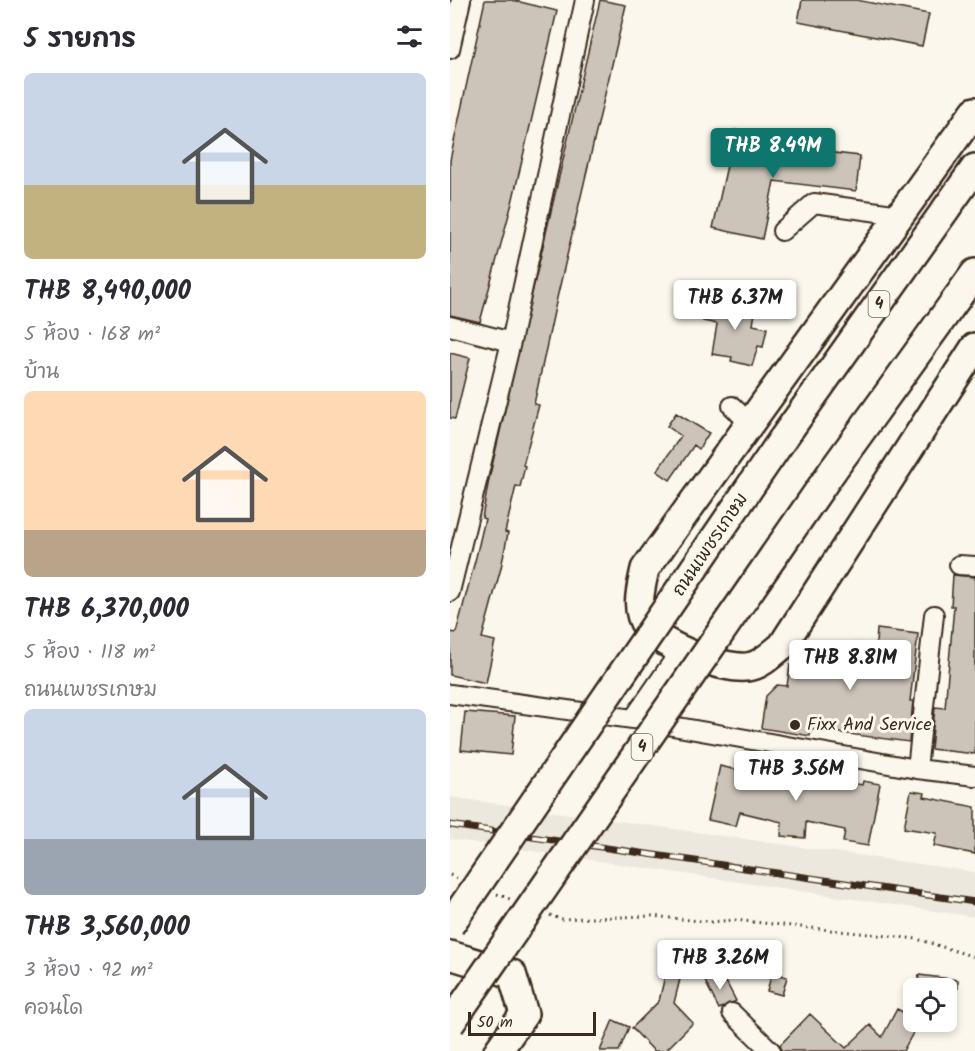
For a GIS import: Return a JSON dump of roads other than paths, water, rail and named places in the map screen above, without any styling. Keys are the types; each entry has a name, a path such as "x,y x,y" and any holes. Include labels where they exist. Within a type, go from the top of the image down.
{"highway":[{"path":"975,111 900,215 741,415 645,570 638,598 647,627 680,651 727,666 752,666 782,646 975,347"},
{"name":"ถนนเพชรเกษม","path":"450,925 783,440 975,168"},
{"name":"4","path":"450,1024 833,470 975,273"},
{"path":"450,955 512,974 524,1014 498,1051"}],"street":[{"path":"450,49 461,0"},
{"path":"450,592 511,342 585,0"},
{"path":"782,231 814,203 900,215"},
{"path":"450,326 511,342"},
{"path":"917,769 934,615"},
{"path":"633,719 680,651"},
{"path":"450,694 633,719 917,769 975,776"},
{"path":"732,1013 771,1051"}],"railway":[{"path":"450,825 975,902"}],"place":[{"name":"Fixx And Service","path":"795,725"}]}
